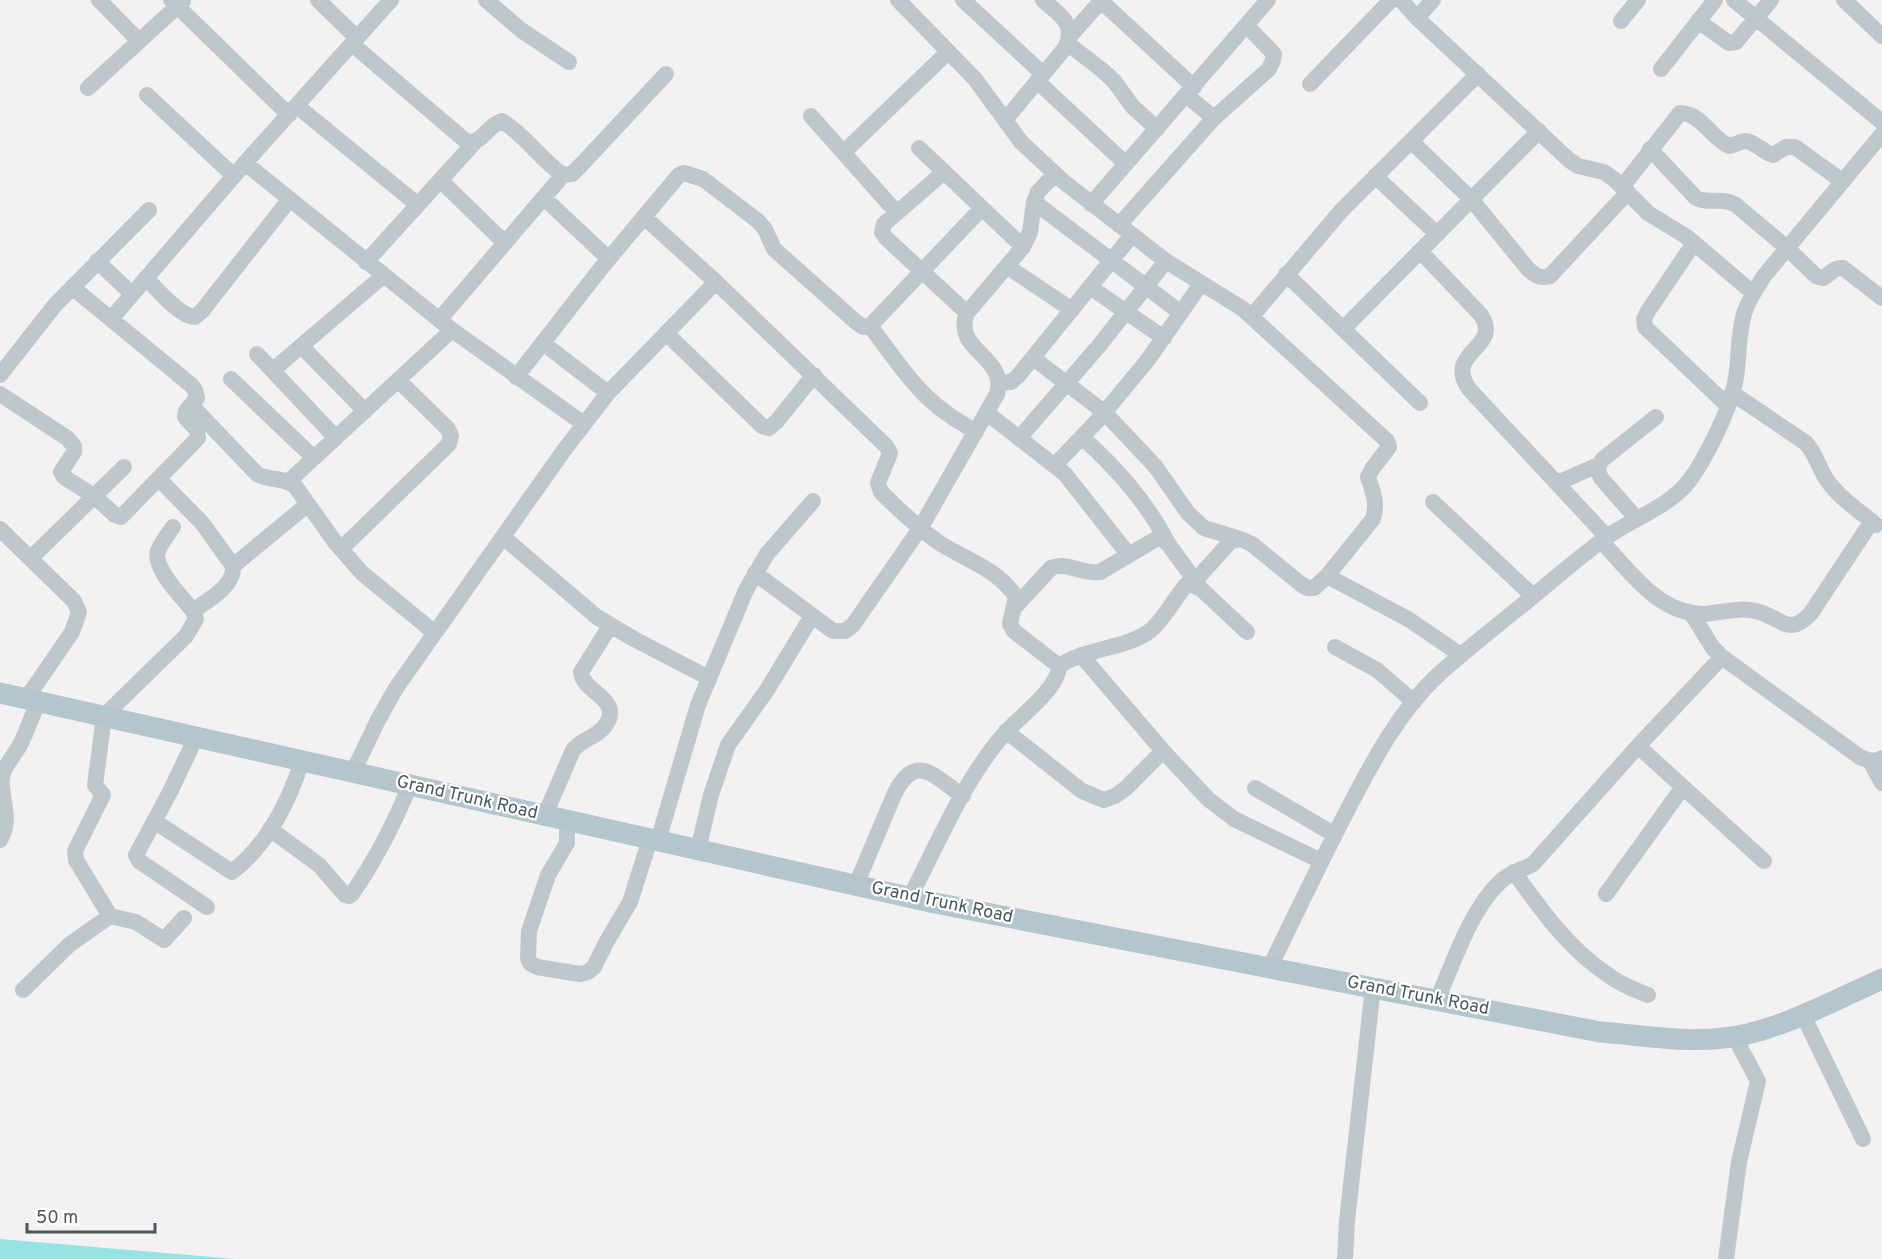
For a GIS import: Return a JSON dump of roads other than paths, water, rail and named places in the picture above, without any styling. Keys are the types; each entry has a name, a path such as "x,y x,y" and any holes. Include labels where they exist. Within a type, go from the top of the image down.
{"main road":[{"name":"Grand Trunk Road","path":"0,693 910,897 1600,1032 1689,1039 1734,1036 1755,1032 1803,1015 1882,979"}],"street":[{"path":"99,0 139,41"},
{"path":"318,0 355,41 460,137 467,142 474,142"},
{"path":"111,319 391,0"},
{"path":"898,0 982,88 1021,142 1055,174 1166,261 1252,316 1387,441 1389,447 1368,477 1376,499 1373,519 1327,576 1314,588 1308,588 1253,545 1244,540 1212,532 1195,521 1155,466 1104,412 1033,358"},
{"path":"963,0 1126,164"},
{"path":"1042,0 1069,26 1069,39 1114,81 1132,106 1157,129"},
{"path":"1005,120 1102,0 1215,118"},
{"path":"1091,204 1268,0"},
{"path":"1310,84 1391,0"},
{"path":"1401,0 1417,18 1569,160 1578,166 1604,172 1648,213 1694,243 1753,293"},
{"path":"1417,18 1433,0"},
{"path":"1621,21 1638,0"},
{"path":"1661,69 1715,0"},
{"path":"1734,0 1882,122"},
{"path":"1698,21 1729,43 1736,42 1772,0"},
{"path":"1845,0 1882,36"},
{"path":"88,88 177,2 293,110 418,205"},
{"path":"493,2 521,30 569,62"},
{"path":"1000,383 1011,382 1072,310 1111,260 1125,230 1176,159 1215,118 1269,69 1274,60 1274,54 1247,26"},
{"path":"844,152 948,51"},
{"path":"366,262 474,142 482,138 495,123 502,121 511,127 563,175 572,174 666,74"},
{"path":"1252,316 1341,211 1478,74"},
{"path":"147,95 240,170 289,200 445,325 584,424"},
{"path":"1411,141 1471,199 1528,269 1542,278 1550,276 1625,190 1650,149 1680,113 1693,115 1722,143 1729,146 1744,141 1751,142 1773,156 1786,147 1795,147 1842,181"},
{"path":"811,116 897,213"},
{"path":"1343,329 1539,132"},
{"path":"1270,968 1321,861 1375,759 1414,702 1437,676 1604,539 1676,495 1687,483 1698,468 1730,399 1741,326 1753,293 1764,276 1882,134"},
{"path":"919,148 1023,248"},
{"path":"1650,149 1696,198 1704,202 1727,200 1736,205 1819,278 1826,276 1837,267 1842,268 1882,298"},
{"path":"944,172 884,224 882,232 967,313"},
{"path":"516,377 609,259 679,175 684,173 703,179 758,221 765,229 774,249 863,327 870,326 981,207"},
{"path":"755,573 833,631 844,631 853,625 921,527 987,413 1000,383 998,372 967,339 963,322 967,313 1023,248 1030,232 1034,202 1038,192 1055,174"},
{"path":"289,481 398,380 445,325 505,243 563,175"},
{"path":"1375,176 1437,234"},
{"path":"440,180 505,243"},
{"path":"544,198 609,259"},
{"path":"146,278 180,311 189,317 195,317 289,200"},
{"path":"1034,202 1181,313"},
{"path":"0,375 72,287 149,210"},
{"path":"644,217 716,282 886,446 890,453 878,483 881,492 940,543 998,577 1010,588 1016,597 1010,624 1014,631 1059,666"},
{"path":"1420,251 1486,323 1486,331 1482,340 1461,370 1462,379 1557,483 1650,592 1663,603 1691,614 1746,610 1759,612 1785,625 1794,626 1811,614 1878,522 1828,483 1815,453 1806,443 1730,399 1645,327 1644,319 1648,311 1694,243"},
{"path":"97,261 132,294"},
{"path":"1020,438 1126,313 1166,261"},
{"path":"1008,267 1072,310"},
{"path":"1286,274 1420,403"},
{"path":"273,370 383,276"},
{"path":"353,772 386,703 557,459 608,393 716,282"},
{"path":"1055,465 1104,412 1164,338 1201,284"},
{"path":"0,394 67,438 74,446 74,452 61,472 69,482 94,496 115,515 121,517 198,438 197,430 185,417 186,411 197,398 191,385 72,287"},
{"path":"1090,287 1164,338"},
{"path":"870,326 915,385 943,412 976,432"},
{"path":"666,333 762,426 769,428 814,375"},
{"path":"543,343 608,393"},
{"path":"301,346 365,411"},
{"path":"257,354 336,438"},
{"path":"231,379 314,458"},
{"path":"341,549 449,444 451,436 448,429 398,380"},
{"path":"191,405 257,474 266,478 289,481 362,573 435,633"},
{"path":"987,413 1055,465 1077,488 1128,554"},
{"path":"1557,483 1598,465 1656,417"},
{"path":"1082,437 1135,491 1158,524 1169,545 1198,585 1247,632"},
{"path":"1598,465 1597,471 1601,478 1636,518"},
{"path":"31,558 124,467"},
{"path":"159,478 203,524 233,566 231,581 193,611"},
{"path":"567,820 567,843 548,875 529,931 528,958 530,963 537,967 580,974 594,967 630,902 654,840 709,678 746,590 767,555 813,501"},
{"path":"1433,502 1533,596"},
{"path":"233,566 308,504"},
{"path":"173,527 157,553 157,561 160,570 193,611 196,619 186,636 104,716 95,785 103,795 75,851 76,860 110,916 136,922 164,940 183,918"},
{"path":"0,529 74,602 79,612 72,632 32,700 22,742 3,773 6,828 0,840"},
{"path":"503,537 610,626 709,678"},
{"path":"1198,585 1230,542 1237,538"},
{"path":"1015,607 1052,568 1059,564 1092,573 1100,572 1156,539 1162,539 1169,545"},
{"path":"1327,576 1408,619 1461,656"},
{"path":"910,897 986,757 1006,731 1057,679 1059,666 1072,657 1140,637 1151,630 1186,585 1198,585"},
{"path":"1691,614 1713,648 1722,657 1860,757 1876,759 1882,783"},
{"path":"698,850 713,786 728,745 767,690 812,616"},
{"path":"545,815 573,750 579,743 597,735 609,720 610,711 607,701 587,686 582,679 581,672 610,626"},
{"path":"1335,647 1377,670 1414,702"},
{"path":"1081,655 1193,785 1221,810 1321,861"},
{"path":"1437,1000 1477,913 1501,881 1514,872 1533,864 1638,746 1722,657"},
{"path":"1006,731 1082,791 1104,800 1125,789 1163,751"},
{"path":"195,737 136,858 207,907"},
{"path":"1638,746 1764,861"},
{"path":"154,821 230,872 235,870 270,829 288,800 302,761"},
{"path":"856,885 894,795 907,774 916,770 927,771 963,796"},
{"path":"270,829 319,865 345,895 349,896 387,838 410,785"},
{"path":"1606,894 1683,787"},
{"path":"1255,788 1335,835"},
{"path":"1514,872 1541,912 1592,963 1609,976 1648,995"},
{"path":"24,990 62,952 110,916"},
{"path":"1345,1259 1347,1221 1373,987"},
{"path":"1803,1015 1863,1138"},
{"path":"1726,1259 1739,1162 1758,1082 1734,1036"}],"water":[{"path":"0,1239 236,1259 0,1259"}]}
